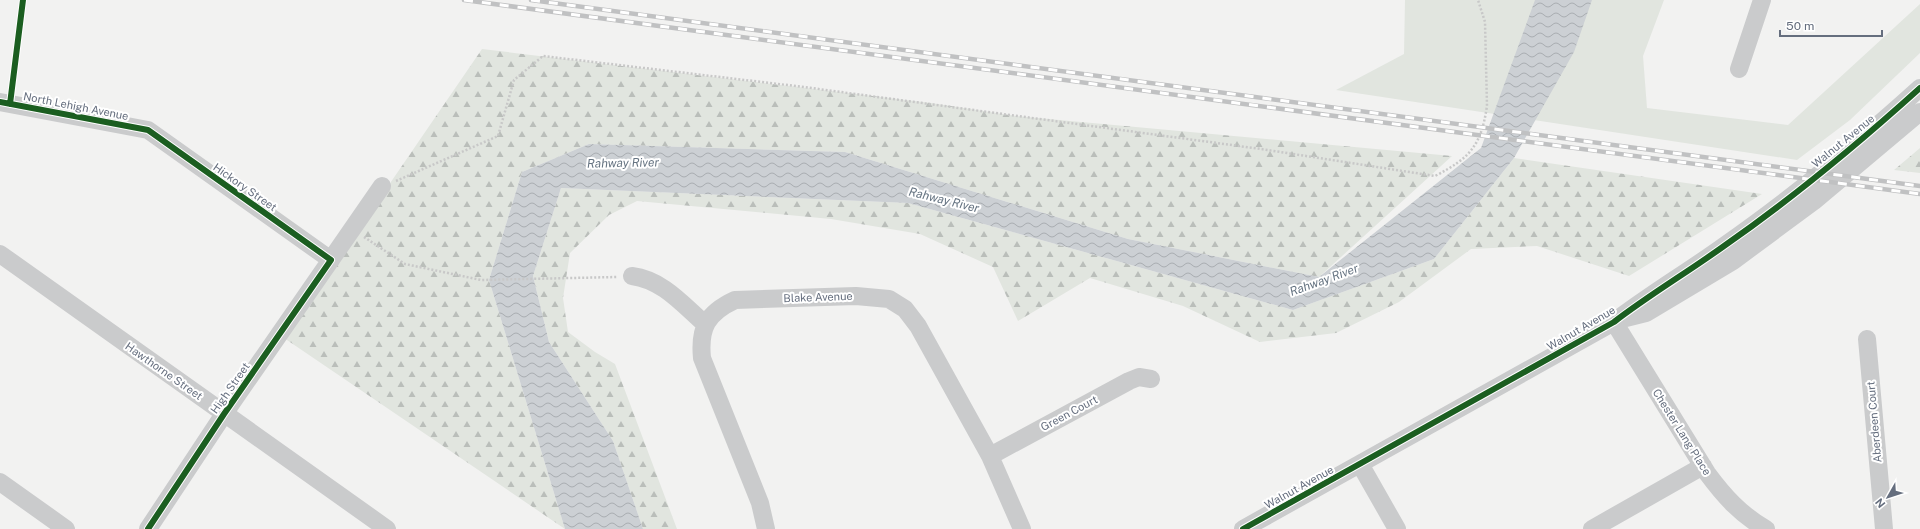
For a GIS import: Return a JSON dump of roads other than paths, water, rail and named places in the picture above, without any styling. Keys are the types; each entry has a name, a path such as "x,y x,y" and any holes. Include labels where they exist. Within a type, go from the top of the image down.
{"street":[{"path":"1739,69 1762,0"},
{"name":"Walnut Avenue","path":"1243,529 1614,322 1641,301 1724,246 1804,186 1864,139 1920,88"},
{"name":"North Lehigh Avenue","path":"5,103 148,130"},
{"name":"Walnut Avenue","path":"1614,322 1646,313 1733,260 1814,201 1920,112"},
{"name":"Hickory Street","path":"148,130 332,260"},
{"name":"High Street","path":"148,529 224,414 382,186"},
{"name":"Hawthorne Street","path":"0,254 387,529"},
{"path":"632,276 645,278 660,285 705,324"},
{"name":"Blake Avenue","path":"766,529 760,503 702,358 700,344 705,324 714,312 721,306 735,300 856,296 889,299 905,309 918,326 990,456 1022,529"},
{"name":"Chester Lang Place","path":"1614,322 1703,466 1722,493 1745,515 1766,529"},
{"name":"Aberdeen Court","path":"1867,339 1884,529"},
{"name":"Green Court","path":"990,456 1129,381 1139,377 1151,379"},
{"path":"1360,464 1396,529"},
{"path":"1592,529 1703,466"},
{"path":"0,482 66,529"}],"water":[{"name":"Rahway River","path":"1535,0 1592,0 1574,52 1514,158 1434,259 1293,310 908,203 561,188 533,276 549,342 613,441 643,529 565,529 489,280 522,172 589,144 845,152 1128,239 1319,277 1481,148"}],"railway":[{"path":"464,0 1920,194"},
{"path":"531,0 1920,186"}]}
